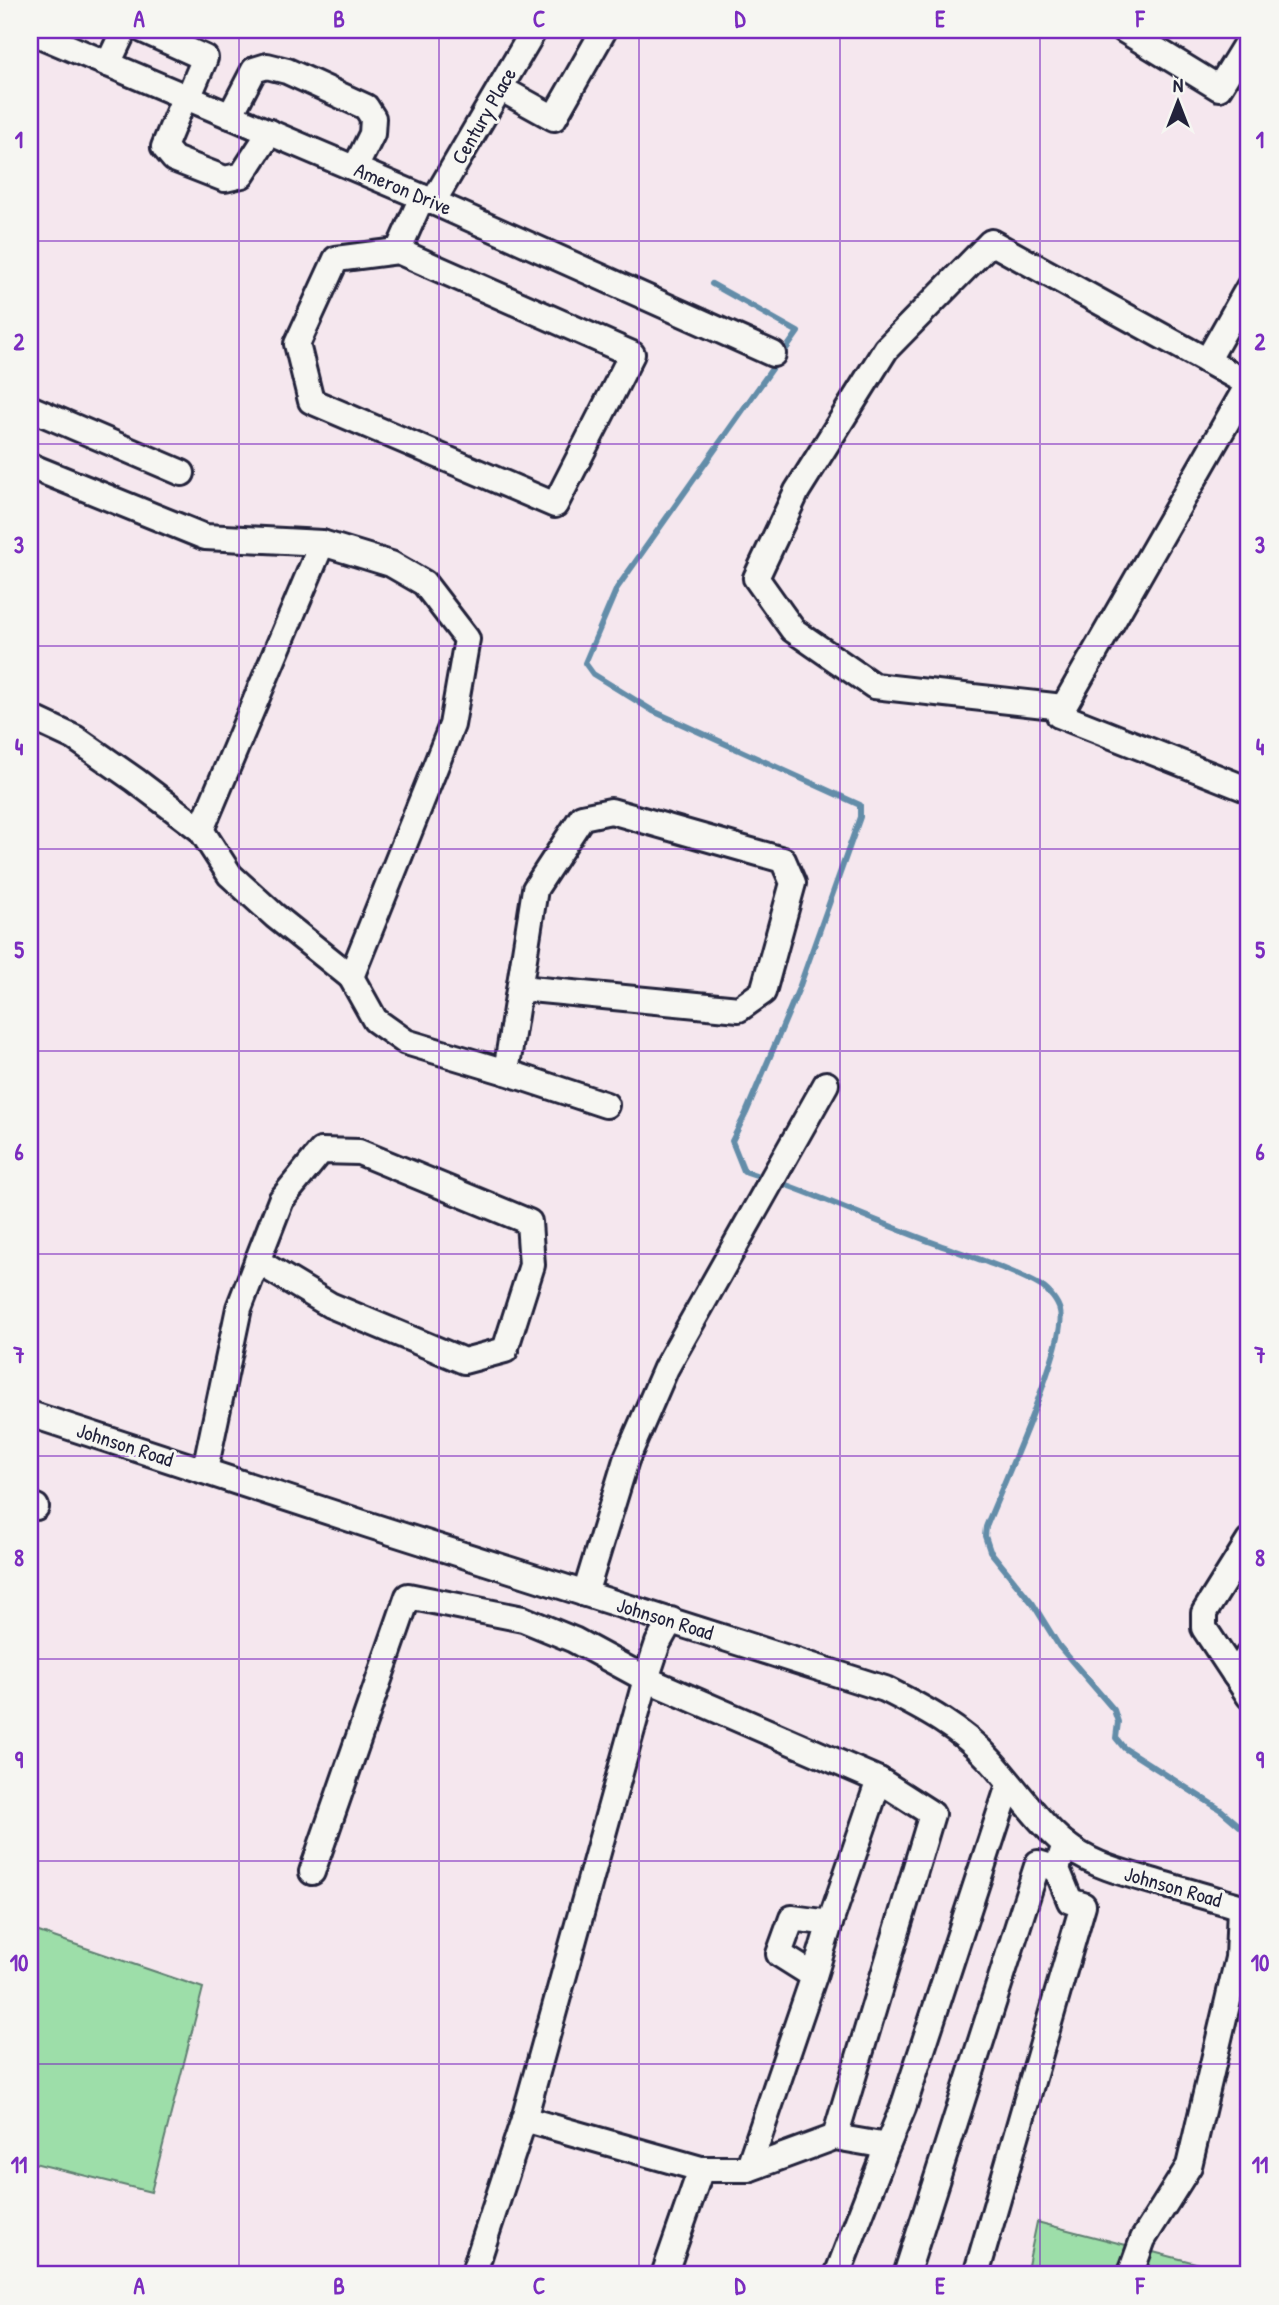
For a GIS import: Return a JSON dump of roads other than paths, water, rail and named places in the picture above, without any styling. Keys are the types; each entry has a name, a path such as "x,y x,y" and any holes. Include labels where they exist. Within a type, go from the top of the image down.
{"street":[{"path":"108,64 124,30"},
{"path":"143,30 205,58 164,147 174,159 225,178 242,175 270,132"},
{"name":"Century Place","path":"398,251 534,30"},
{"path":"500,88 554,118 604,30"},
{"path":"1124,30 1219,88 1249,39"},
{"name":"Ameron Drive","path":"41,32 108,64 428,199 773,354"},
{"path":"230,116 254,71 267,66 287,71 366,107 373,118 372,134 355,169"},
{"path":"1063,707 874,686 793,629 756,578 797,491 886,349 991,242 1249,384 1059,715 1249,790"},
{"path":"398,251 632,354 555,505 311,401 297,344 336,259 398,251"},
{"path":"1207,361 1249,287"},
{"path":"30,408 182,472"},
{"path":"30,466 205,537 322,543 391,564 424,583 467,639 452,725 351,977"},
{"path":"201,830 322,543"},
{"path":"30,717 75,738 201,830 230,875 275,916 351,977 375,1020 406,1042 606,1105"},
{"path":"506,1072 535,888 582,817 611,811 783,860 793,883 763,992 739,1009 520,988"},
{"path":"585,1594 626,1460 666,1368 826,1084"},
{"path":"205,1471 239,1308 257,1261 281,1200 321,1151 359,1152 528,1222 532,1265 505,1350 464,1361 330,1305 257,1261"},
{"name":"Johnson Road","path":"30,1414 885,1689 954,1728 989,1759 1009,1785 1065,1844 1090,1860 1112,1869 1245,1907"},
{"path":"1249,1541 1204,1613 1204,1628 1249,1696"},
{"path":"312,1872 408,1596 523,1619 574,1640 646,1679 879,1780 932,1814 835,2137"},
{"path":"473,2275 524,2119 646,1679 658,1643 671,1620"},
{"path":"1235,1675 1249,1654"},
{"path":"748,2169 879,1780"},
{"path":"837,2275 903,2108 1009,1785"},
{"path":"976,2275 1083,1905 1070,1900 1057,1869 1065,1844"},
{"path":"906,2275 1038,1863 1057,1869"},
{"path":"1130,2275 1143,2239 1189,2166 1238,1958 1245,1907"},
{"path":"814,1976 779,1954 792,1918 830,1923"},
{"path":"524,2119 701,2169 748,2169 835,2137 887,2146"},
{"path":"664,2275 701,2169"}],"waterway":[{"path":"712,284 798,332 617,588 585,663 593,674 653,711 860,805 860,817 799,988 732,1141 744,1171 768,1179"},
{"path":"778,1182 1003,1268 1041,1286 1053,1297 1060,1311 1060,1328 1032,1416 986,1527 985,1536 990,1551 1033,1604 1059,1646 1114,1710 1118,1722 1116,1738 1124,1748 1221,1810 1249,1834"}]}
